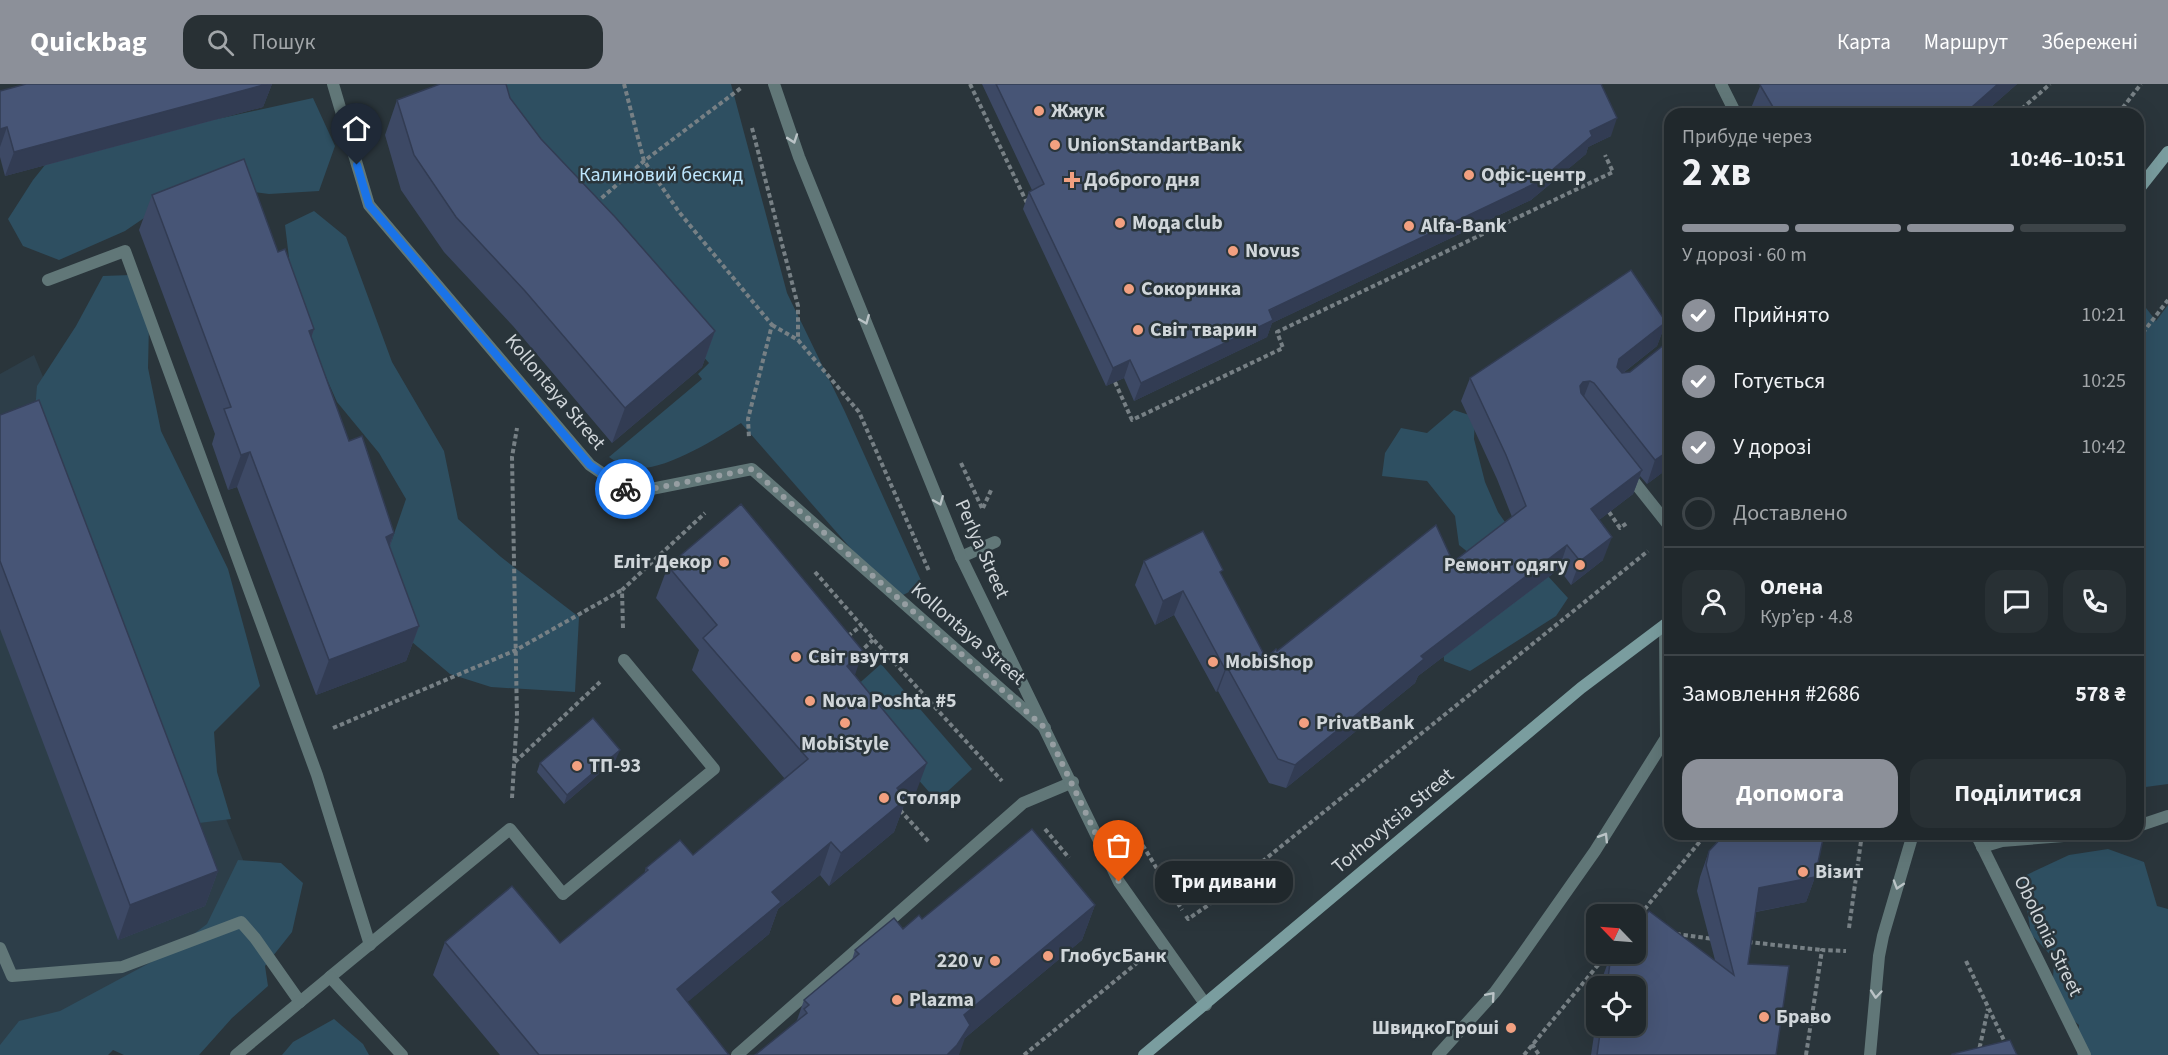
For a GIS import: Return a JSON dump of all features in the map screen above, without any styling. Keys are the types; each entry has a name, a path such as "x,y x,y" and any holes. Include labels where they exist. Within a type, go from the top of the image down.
{"main road":[{"path":"2144,182 2168,152"},
{"name":"Torhovytsia Street","path":"1144,1055 1581,688 1664,625"}],"street":[{"name":"Kollontaya Street","path":"333,84 369,205 590,465 631,493 752,469 1045,728"},
{"name":"Perlya Street","path":"774,84 799,157 961,557 1119,882 1206,1005"},
{"path":"1721,84 1733,108"},
{"path":"48,280 125,251 304,741 370,945"},
{"path":"1622,467 1664,520"},
{"path":"961,557 996,542"},
{"path":"236,1055 510,829 563,894 714,769 624,660"},
{"path":"1438,1055 1495,992 1519,959 1595,851 1664,741"},
{"path":"737,1055 1023,803 1072,782"},
{"path":"2144,824 2168,816"},
{"path":"1870,1055 1879,956 1911,840"},
{"name":"Obolonia Street","path":"1979,840 2085,1055"},
{"path":"1982,847 2014,840"},
{"path":"0,948 12,976 122,967 241,922 300,1002"},
{"path":"330,977 402,1055"}],"path":[{"path":"624,84 644,161 679,212 772,325 798,340 858,412 928,571 961,557"},
{"path":"970,84 1029,206"},
{"path":"2023,108 2050,84"},
{"path":"2123,108 2141,84"},
{"path":"588,210 644,161 740,86 744,98"},
{"path":"749,118 798,306 798,340"},
{"path":"1115,382 1132,420 1283,348 1277,332 1613,172 1605,155"},
{"path":"2144,331 2168,300"},
{"path":"752,469 748,419 772,325"},
{"path":"510,829 517,717 512,457 524,385"},
{"path":"982,508 992,488"},
{"path":"304,741 516,650 622,590 708,510"},
{"path":"1188,919 1651,548"},
{"path":"815,571 861,626 1023,803 1069,858"},
{"path":"515,762 624,660 622,590"},
{"path":"841,641 861,626"},
{"path":"852,658 874,640"},
{"path":"899,809 912,824"},
{"path":"1646,908 1701,840"},
{"path":"1849,928 1861,840"},
{"path":"1669,934 1716,939"},
{"path":"1739,941 1845,952 1847,940"},
{"path":"1806,1055 1822,950"},
{"path":"1134,952 1137,963"},
{"path":"1024,1055 1145,956"},
{"path":"1966,961 2011,1055"},
{"path":"1524,1055 1599,964"},
{"path":"1978,1055 1989,1007"},
{"path":"1532,1044 1539,1055"}],"shaded area":[{"path":"34,355 272,930 11,1055 0,1055 0,374"}],"green space":[{"name":"Калиновий бескид","path":"491,84 731,84 787,293 845,412 923,585 895,599 741,423 685,455 653,467 625,466 609,457 702,379 698,374 709,363 533,168"},
{"path":"313,98 335,146 319,191 269,194 194,184 125,231 59,260 23,246 8,219 33,180 53,155"},
{"path":"314,211 346,237 392,362 444,451 458,519 501,557 579,617 575,692 491,687 450,674 399,631 385,560 406,499 379,453 337,402 295,307 285,225"},
{"path":"131,275 149,324 148,368 161,431 228,569 260,686 214,732 217,772 231,819 191,824 111,600 97,550 44,505 32,448 37,386 76,326 103,276"},
{"path":"2144,305 2156,321 2168,305 2168,784 2144,787"},
{"path":"1454,410 1475,417 1474,439 1485,482 1498,512 1525,551 1568,598 1556,616 1470,671 1444,661 1443,640 1484,565 1459,545 1455,516 1427,481 1382,476 1385,453 1401,428 1427,433"},
{"path":"881,664 972,769 937,801 845,696"},
{"path":"2108,849 2144,862 2157,906 2168,909 2168,1055 2077,1055 2079,1025 2052,1001 2054,959 2031,934 2022,877 2069,855"},
{"path":"238,860 281,863 303,883 292,932 265,966 268,986 232,1018 199,1055 124,1055 113,1050 108,1055 0,1055 0,1045 19,1021 60,1011 170,952 207,924"},
{"path":"334,1019 363,1044 369,1055 282,1055 293,1042"}],"building":[{"path":"26,84 267,84 14,152 7,127 0,129 0,91"},
{"path":"440,84 506,84 510,98 541,139 616,218 715,331 625,408 525,291 456,217 414,155 397,100"},
{"name":"Novus","path":"996,84 1601,84 1617,118 1590,131 1592,136 1538,182 1269,310 1273,320 1141,383 1130,360 1113,368 1029,192 1044,184"},
{"path":"1998,84 1971,108 1773,108 1760,85"},
{"path":"244,159 278,252 285,249 314,329 309,331 349,441 362,436 394,533 386,537 419,626 329,660 250,452 241,455 224,409 231,407 152,195"},
{"path":"1631,270 1664,319 1664,324 1619,359 1617,367 1622,373 1630,372 1664,345 1664,454 1655,460 1594,383 1583,382 1580,386 1581,393 1642,470 1591,509 1612,537 1580,561 1567,545 1421,656 1424,659 1295,765 1278,759 1227,667 1225,669 1183,591 1163,601 1144,561 1203,531 1223,570 1220,572 1266,658 1436,525 1453,562 1526,506 1506,455 1470,378"},
{"path":"39,400 218,871 130,905 0,561 0,415"},
{"path":"741,504 863,651 847,666 927,763 897,788 906,799 841,853 831,842 772,892 781,902 677,989 729,1055 539,1055 445,942 512,886 560,943 648,870 646,868 680,840 693,855 808,759 703,638 717,625 668,566"},
{"name":"ТП-93","path":"593,718 620,750 567,795 540,763"},
{"path":"1032,829 1095,905 964,1015 970,1025 957,1045 947,1055 755,1055 807,1013 804,1009 809,1005 804,1000 859,954 855,950 894,918 903,929 919,915 922,919"},
{"path":"1719,840 1823,840 1815,877 1759,888 1748,964 1789,966 1776,1055 1597,1055 1600,1036 1646,1036 1646,976 1608,976 1610,964 1646,964 1646,914 1649,911 1734,975 1706,865 1709,851"},
{"path":"2010,1040 2017,1055 1952,1055 1952,1054"}],"way so far":[{"path":"625,489 631,493 752,469 1045,728 1119,882"}],"place":[{"name":"Жжук","path":"1039,111"},
{"name":"UnionStandartBank","path":"1055,145"},
{"name":"Офіс-центр","path":"1469,175"},
{"name":"Доброго дня","path":"1072,180"},
{"name":"Мода club","path":"1120,223"},
{"name":"Alfa-Bank","path":"1409,226"},
{"name":"Novus","path":"1233,251"},
{"name":"Сокоринка","path":"1129,289"},
{"name":"Світ тварин","path":"1138,330"},
{"name":"Еліт Декор","path":"724,562"},
{"name":"Ремонт одягу","path":"1580,565"},
{"name":"Світ взуття","path":"796,657"},
{"name":"MobiShop","path":"1213,662"},
{"name":"Nova Poshta #5","path":"810,701"},
{"name":"MobiStyle","path":"845,723"},
{"name":"PrivatBank","path":"1304,723"},
{"name":"ТП-93","path":"577,766"},
{"name":"Столяр","path":"884,798"},
{"name":"Візит","path":"1803,872"},
{"name":"Три дивани","path":"1119,882"},
{"name":"ГлобусБанк","path":"1048,956"},
{"name":"220 v","path":"995,961"},
{"name":"Plazma","path":"897,1000"},
{"name":"Браво","path":"1764,1017"},
{"name":"ШвидкоГроші","path":"1511,1028"}],"route":[{"path":"357,165 369,205 590,465 625,489"}]}
